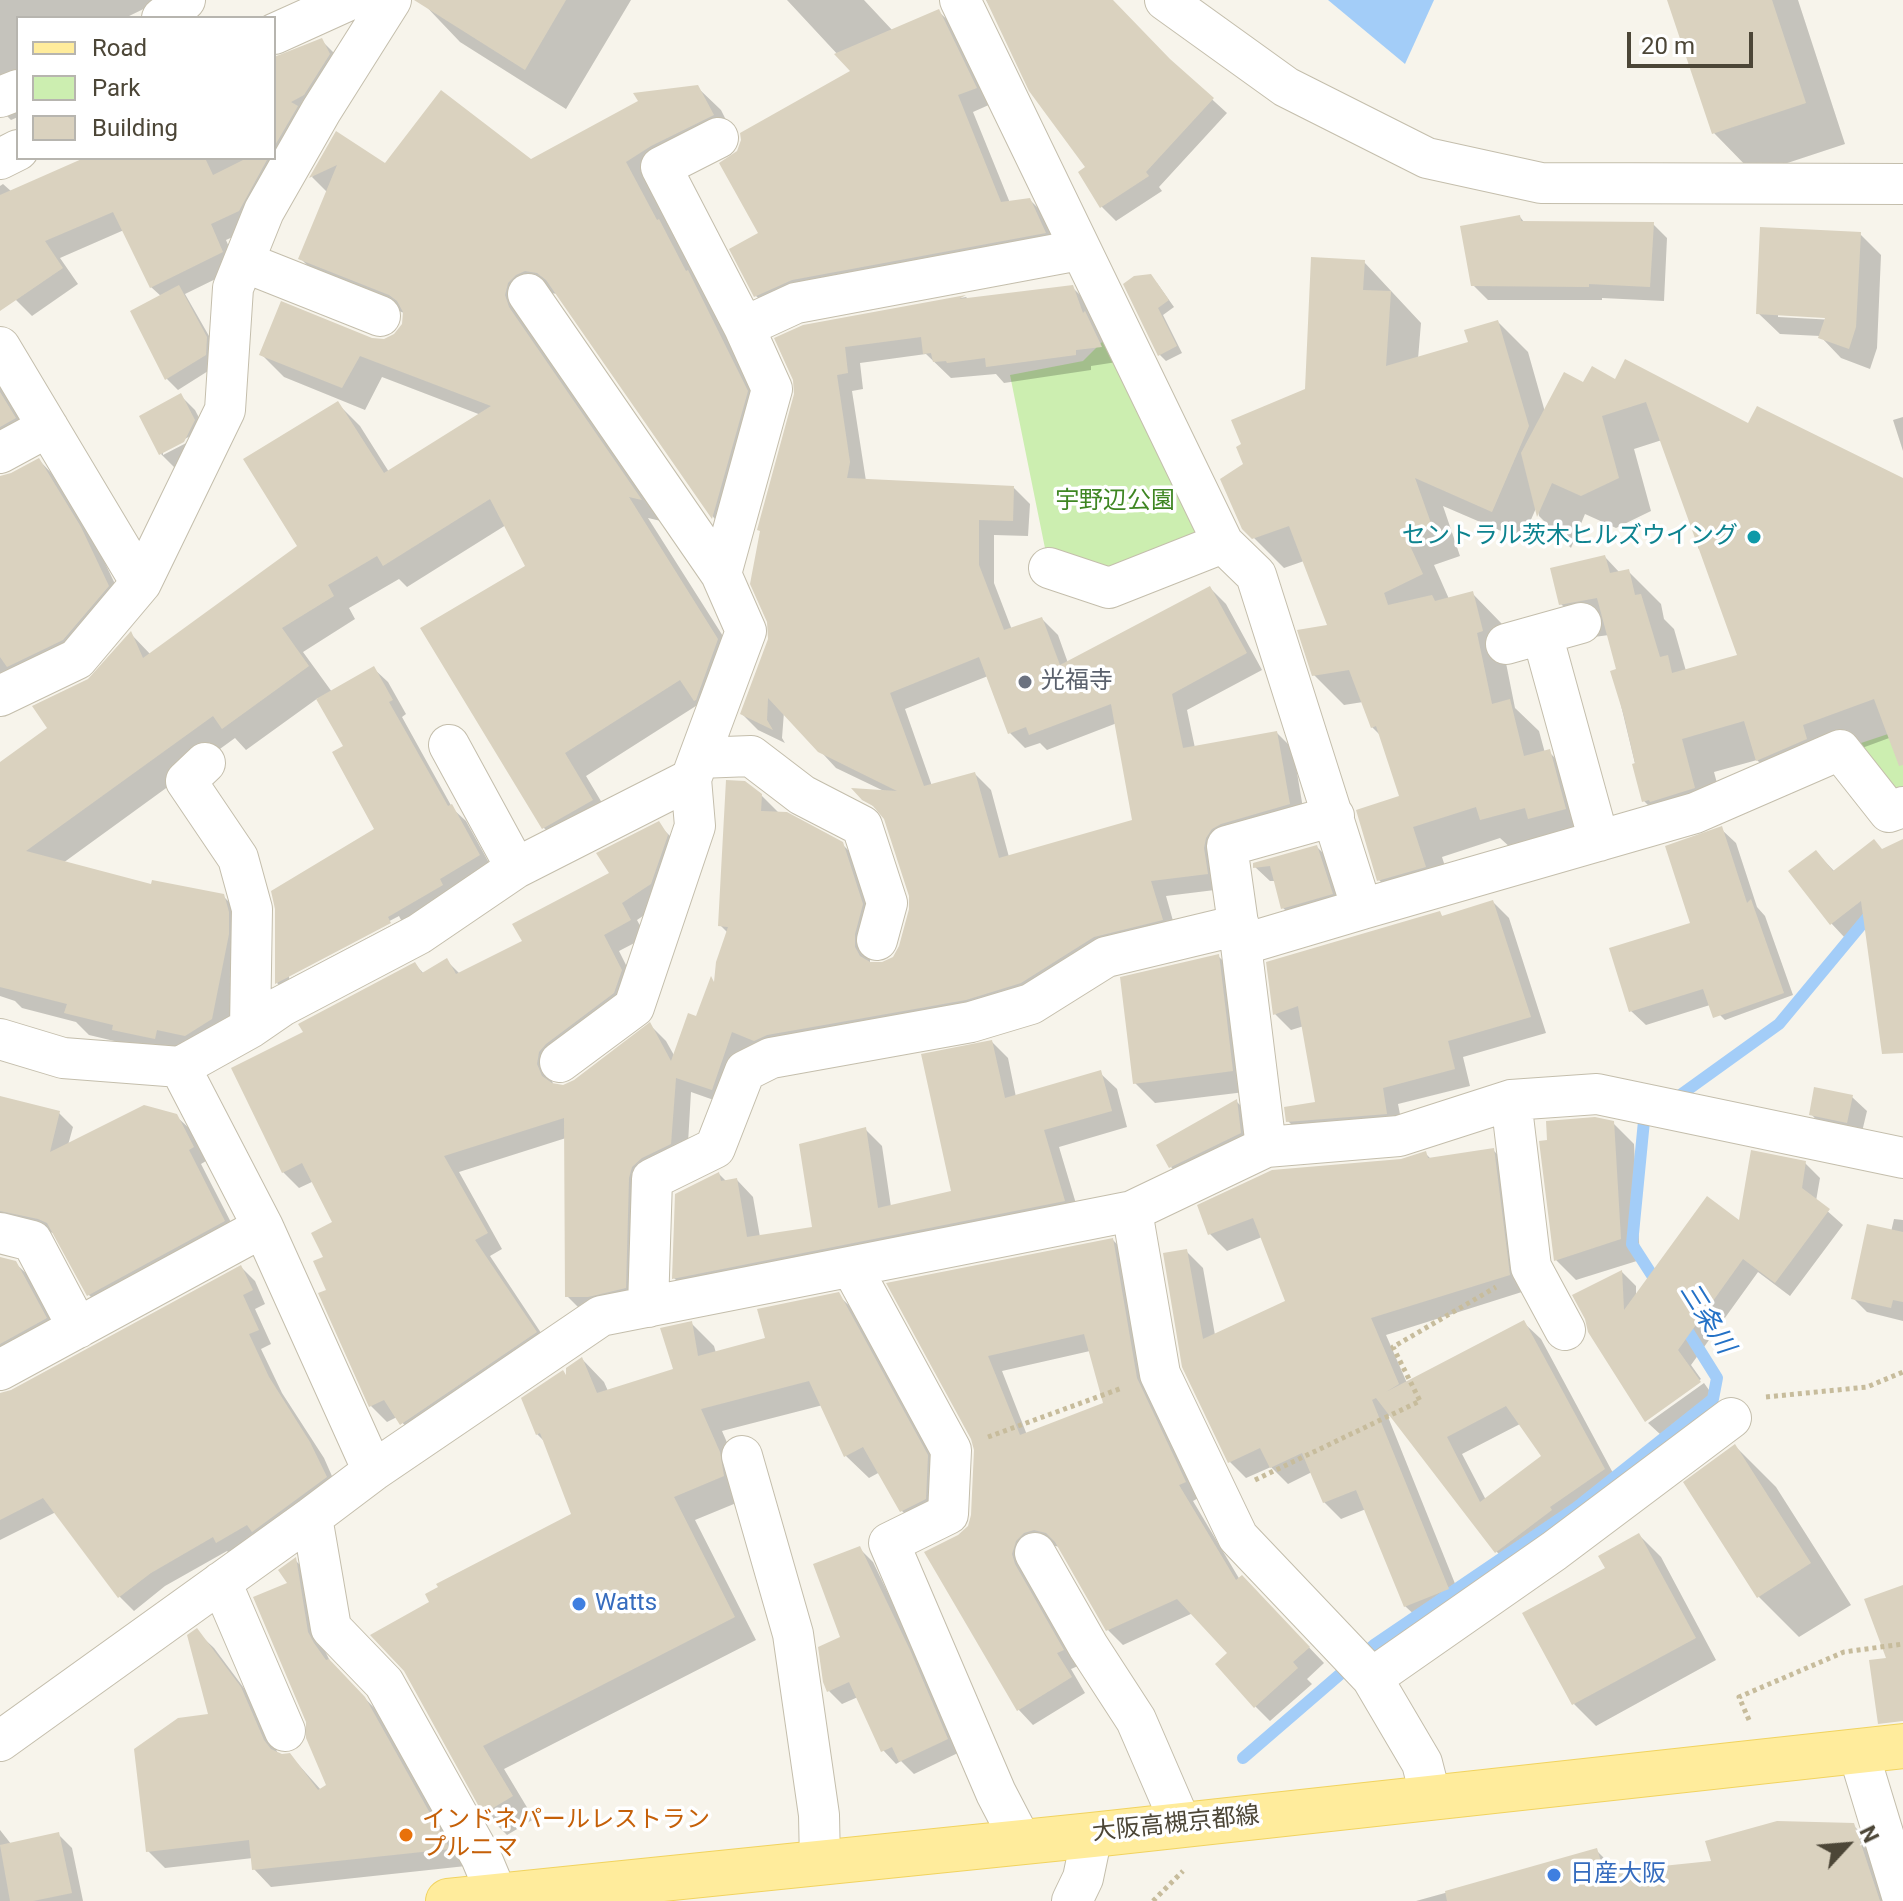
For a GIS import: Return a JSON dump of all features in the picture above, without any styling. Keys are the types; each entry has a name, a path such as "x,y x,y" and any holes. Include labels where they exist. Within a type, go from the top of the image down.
{"main road":[{"name":"大阪高槻京都線","path":"448,1901 1092,1835 1184,1845 1431,1798 1903,1746"}],"street":[{"path":"165,16 185,0"},
{"path":"276,33 349,0"},
{"path":"0,696 77,659 141,583 225,410 233,288 264,211 321,111 391,0"},
{"path":"960,0 1223,543 1256,575 1362,909"},
{"path":"1165,0 1286,87 1427,158 1541,183 1903,184"},
{"path":"718,138 661,167 744,327 772,389 721,574"},
{"path":"744,327 796,303 1079,250"},
{"path":"244,262 380,316"},
{"path":"528,294 721,574 746,631 695,768 695,826 634,1007 560,1062"},
{"path":"0,347 141,583"},
{"path":"0,453 48,427"},
{"path":"1049,568 1109,588 1223,543"},
{"path":"1581,623 1524,639 1599,841"},
{"path":"449,745 516,868"},
{"path":"648,1307 652,1179 715,1148 745,1071 771,1058 971,1022 1031,1004 1106,957 1240,935 1362,909 1695,813 1840,750 1889,812 1903,807"},
{"path":"0,1039 63,1058 180,1067 250,1028 282,1006 419,934 516,868 695,768 751,756 802,795 862,826 887,903 877,940"},
{"path":"205,763 186,781 238,858 252,909 250,1028"},
{"path":"1266,1147 1227,846 1334,816"},
{"path":"180,1067 263,1227 373,1471"},
{"path":"0,1741 373,1471 601,1316 1132,1211 1266,1147 1399,1136 1511,1100 1597,1094 1903,1158"},
{"path":"1511,1100 1531,1267 1565,1330"},
{"path":"1132,1211 1160,1374 1238,1537 1372,1678 1422,1763 1431,1798"},
{"path":"0,1370 263,1227"},
{"path":"0,1233 32,1241 78,1328"},
{"path":"852,1268 951,1450 948,1514 889,1543 996,1793 1021,1841"},
{"path":"1372,1678 1554,1551 1731,1418"},
{"path":"742,1456 793,1634 819,1815 820,1862"},
{"path":"312,1517 331,1628 384,1683 481,1857 497,1895"},
{"path":"1035,1553 1095,1659 1136,1720 1184,1845"},
{"path":"221,1582 285,1731"},
{"path":"1858,1751 1903,1899"},
{"path":"1072,1901 1083,1878 1092,1835"}],"path":[{"path":"1219,1497 1420,1401 1393,1347 1531,1267"},
{"path":"1731,1418 1769,1395 1867,1387 1903,1372"},
{"path":"951,1450 1160,1374"},
{"path":"1750,1722 1739,1697 1844,1652 1903,1644"},
{"path":"1153,1901 1184,1845"}],"green space":[{"name":"宇野辺公園","path":"1111,315 1223,543 1109,588 1049,568 1010,375 1083,361 1102,342"},
{"path":"1903,729 1903,807 1840,750"}],"water":[{"path":"1328,0 1434,0 1405,64"}],"building":[{"path":"414,0 566,0 525,70"},
{"path":"986,0 1113,0 1170,59 1214,98 1146,172 1149,176 1100,208 1078,172 1085,167 1029,91"},
{"path":"1667,0 1772,0 1806,103 1712,134"},
{"path":"939,9 977,88 958,95 1001,202 1030,198 1046,233 792,280 754,297 729,249 758,233 719,163 737,151 740,133 850,71 834,54"},
{"path":"322,38 330,54 304,95 291,102 298,106 276,144 276,56"},
{"path":"698,85 714,115 626,162 688,270 748,391 712,519 546,280 537,273 525,271 508,283 505,295 509,307 642,500 629,497 718,639 696,700 680,680 565,753 593,800 542,829 420,628 525,566 490,499 383,566 377,556 328,585 334,596 282,628 309,666 222,729 213,716 26,851 151,884 152,880 224,894 229,912 229,934 212,1019 185,1036 157,1030 155,1039 112,1030 113,1025 64,1013 67,1004 0,987 0,762 47,728 32,706 88,679 131,631 143,658 297,546 243,459 338,401 384,473 491,406 360,356 342,388 259,355 281,301 372,338 384,339 394,334 402,324 403,312 389,295 298,259 337,165 309,178 336,131 385,163 441,90 531,159 638,101 633,93"},
{"path":"79,160 206,160 213,175 243,160 267,160 239,211 211,224 223,252 150,288 113,212 45,241 63,268 0,311 0,195"},
{"path":"1520,215 1521,221 1654,222 1650,287 1589,284 1589,287 1471,286 1460,226"},
{"path":"1760,227 1861,232 1856,327 1849,349 1818,338 1825,318 1756,314"},
{"path":"1311,257 1365,260 1363,290 1391,291 1386,366 1468,342 1464,330 1498,320 1529,426 1492,512 1415,478 1432,526 1405,535 1423,574 1384,593 1388,605 1432,595 1435,601 1473,591 1483,631 1477,633 1492,704 1510,699 1524,756 1550,749 1566,809 1528,819 1525,808 1480,820 1476,807 1413,827 1426,867 1377,881 1356,810 1399,796 1376,726 1371,728 1349,670 1312,676 1297,630 1327,625 1289,526 1252,539 1242,529 1220,479 1243,464 1236,447 1241,444 1231,420 1305,389"},
{"path":"1151,274 1169,300 1158,308 1177,346 1158,356 1123,284 1134,276"},
{"path":"179,285 207,337 206,355 165,380 130,311"},
{"path":"1073,285 1083,313 1085,311 1102,347 1076,350 1076,355 986,367 985,358 933,362 931,353 923,354 921,337 845,347 848,373 837,375 850,462 847,478 1014,486 1013,521 979,520 979,565 1004,630 1042,617 1060,665 1210,586 1247,653 1172,694 1183,748 1277,731 1290,804 1212,829 1204,848 1208,874 1151,881 1163,920 1094,937 1021,983 966,1000 767,1035 754,1041 732,1032 712,1090 676,1078 671,1144 642,1158 632,1167 629,1178 626,1288 588,1297 565,1297 564,1118 444,1156 488,1233 475,1240 537,1332 400,1425 384,1400 369,1407 318,1293 326,1290 313,1261 323,1257 311,1233 332,1222 302,1163 282,1173 231,1068 303,1032 298,1024 415,962 422,973 447,958 456,974 522,941 512,924 609,873 596,853 659,821 668,835 651,884 622,903 631,920 604,935 622,970 614,993 546,1044 539,1052 537,1064 542,1076 552,1083 563,1085 574,1080 650,1022 671,1061 688,1013 696,1016 711,976 714,982 716,962 728,927 718,926 726,780 745,781 762,794 761,811 787,812 843,842 863,904 855,947 860,956 870,962 882,962 893,957 909,909 909,896 884,819 851,788 897,791 818,752 768,698 767,720 773,730 740,714 768,639 767,622 750,584 760,531 757,530 794,394 793,380 774,338 803,325 966,295 959,299","holes":["979,657 1008,734 1026,727 1029,735 1111,704 1132,820 999,858 975,772 924,786 890,693"]},
{"path":"1625,359 1748,423 1757,406 1903,478 1903,765 1899,766 1874,699 1803,725 1807,739 1756,761 1744,721 1682,739 1695,788 1642,802 1624,716 1610,671 1616,669 1597,598 1559,605 1550,568 1605,555 1610,573 1629,569 1635,595 1641,594 1660,657 1668,655 1672,673 1737,655 1646,402 1602,416 1619,478 1581,496 1552,483 1537,517 1521,453 1564,372 1583,382 1592,366 1615,379"},
{"path":"0,392 16,418 0,427"},
{"path":"181,393 195,420 184,442 159,455 139,416"},
{"path":"39,458 81,527 109,586 63,640 7,667 0,657 0,476"},
{"path":"374,666 393,700 389,702 448,806 452,804 480,855 440,879 443,885 388,917 391,923 275,984 275,909 271,891 374,829 332,752 343,746 316,699"},
{"path":"1722,826 1747,903 1751,899 1784,993 1713,1018 1703,989 1629,1012 1609,948 1690,923 1665,846"},
{"path":"1874,839 1882,849 1903,839 1903,1053 1882,1054 1861,901 1830,925 1788,871 1816,850 1833,871"},
{"path":"1317,845 1333,894 1281,909 1270,866 1253,868 1253,863"},
{"path":"1493,900 1531,1017 1448,1041 1455,1069 1383,1088 1387,1114 1286,1122 1284,1107 1315,1102 1298,1006 1273,1015 1266,962 1440,911 1442,916"},
{"path":"1219,954 1233,1071 1133,1084 1120,977"},
{"path":"992,1040 1005,1098 1101,1070 1112,1111 1044,1130 1065,1201 672,1279 675,1194 719,1172 721,1181 737,1178 747,1237 812,1227 799,1144 866,1127 878,1208 951,1191 921,1054"},
{"path":"1814,1087 1853,1095 1847,1123 1809,1115"},
{"path":"0,1096 60,1111 50,1152 144,1105 177,1114 194,1147 189,1150 225,1221 87,1296 47,1223 0,1211"},
{"path":"1237,1099 1241,1133 1169,1168 1156,1145"},
{"path":"1595,1117 1614,1121 1621,1239 1554,1261 1539,1141 1547,1140 1546,1121"},
{"path":"1494,1148 1510,1275 1371,1318 1399,1384 1386,1392 1524,1320 1605,1469 1550,1507 1552,1510 1495,1553 1376,1398 1372,1400 1449,1589 1404,1607 1356,1490 1323,1503 1302,1453 1270,1468 1260,1448 1228,1463 1182,1367 1163,1253 1187,1249 1203,1339 1285,1301 1253,1218 1208,1235 1197,1205 1272,1170 1401,1159 1426,1151 1428,1158","holes":["1506,1406 1541,1456 1480,1502 1447,1437"]},
{"path":"1751,1150 1806,1161 1802,1188 1830,1209 1775,1283 1743,1259 1678,1350 1701,1382 1645,1422 1588,1332 1585,1319 1572,1295 1622,1270 1624,1310 1707,1196 1739,1220"},
{"path":"1867,1224 1903,1232 1903,1302 1893,1300 1891,1308 1851,1299"},
{"path":"1113,1238 1137,1378 1186,1482 1179,1485 1236,1580 1242,1575 1310,1647 1293,1662 1298,1668 1254,1708 1215,1664 1227,1653 1177,1599 1106,1631 1055,1542 1046,1533 1034,1530 1024,1533 1016,1541 1012,1554 1064,1650 1057,1653 1072,1677 1017,1711 924,1552 958,1535 968,1526 974,1450 971,1439 886,1283","holes":["1084,1334 1103,1403 1020,1435 988,1356"]},
{"path":"0,1257 16,1261 47,1318 0,1344"},
{"path":"241,1265 253,1290 243,1295 259,1330 249,1334 269,1377 310,1442 327,1477 252,1532 247,1525 216,1543 213,1537 151,1573 118,1598 43,1498 0,1520 0,1393 11,1390"},
{"path":"839,1292 928,1455 926,1499 900,1512 863,1447 844,1457 809,1381 701,1409 720,1452 724,1476 674,1497 735,1617 483,1746 513,1796 483,1814 404,1671 370,1635 429,1602 425,1594 438,1587 436,1584 571,1514 540,1433 536,1435 521,1398 563,1370 566,1375 566,1368 582,1357 597,1393 673,1369 660,1328 692,1321 698,1356 765,1338 757,1309"},
{"path":"1735,1444 1811,1563 1757,1598 1683,1482"},
{"path":"1639,1533 1696,1638 1572,1705 1522,1613 1605,1568 1598,1556"},
{"path":"860,1546 948,1739 899,1762 892,1747 881,1752 849,1682 827,1692 823,1682 818,1647 840,1637 813,1564"},
{"path":"296,1557 308,1632 326,1660 329,1659 365,1697 450,1849 252,1870 249,1840 146,1852 134,1749 178,1718 208,1714 187,1635 197,1628 241,1687 271,1749 282,1754 290,1753 318,1790 326,1785 306,1738 306,1722 253,1597 287,1583 278,1570"},
{"path":"1903,1585 1903,1721 1878,1724 1869,1660 1886,1658 1864,1599"},
{"path":"1777,1821 1854,1823 1880,1901 1447,1901 1445,1891 1597,1848 1604,1872 1711,1861 1705,1841"},
{"path":"59,1832 72,1893 33,1901 10,1901 0,1845"}],"waterway":[{"name":"三条川","path":"1672,1101 1779,1024 1872,912"},
{"name":"三条川","path":"1654,1114 1644,1121 1632,1244 1659,1286"},
{"name":"三条川","path":"1243,1758 1374,1645 1576,1508 1713,1399 1717,1378 1682,1322"}],"place":[{"name":"セントラル茨木ヒルズウイング","path":"1754,537"},
{"name":"光福寺","path":"1025,682"},
{"name":"Watts","path":"579,1604"},
{"name":"インドネパールレストラン プルニマ","path":"406,1835"},
{"name":"日産大阪","path":"1554,1875"}]}
